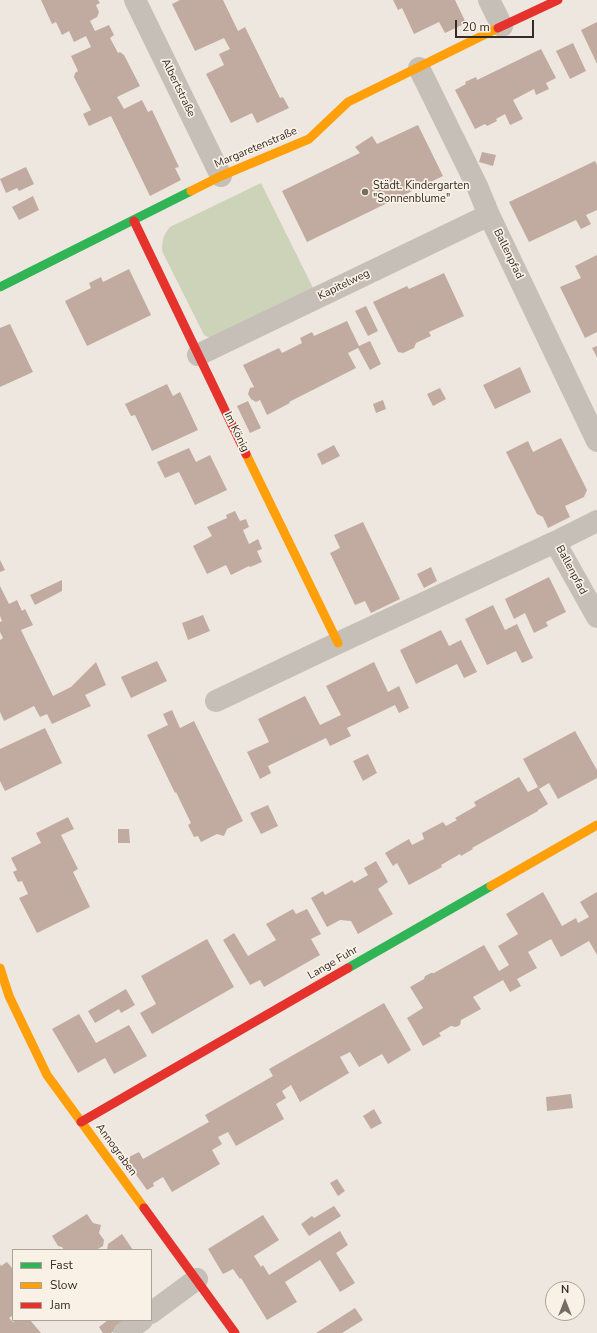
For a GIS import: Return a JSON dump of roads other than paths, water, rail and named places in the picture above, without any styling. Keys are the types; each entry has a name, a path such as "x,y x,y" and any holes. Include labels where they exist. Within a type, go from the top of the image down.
{"street":[{"name":"Albertstraße","path":"135,0 221,176"},
{"path":"489,0 502,26"},
{"name":"Margaretenstraße","path":"0,287 221,176 309,139 348,102 558,0"},
{"name":"Ballenpfad","path":"419,68 477,186 489,215 597,441"},
{"name":"Kapitelweg","path":"198,355 489,215"},
{"name":"Im König","path":"134,221 338,643"},
{"name":"Ballenpfad","path":"597,521 555,542 597,617"},
{"path":"216,701 555,542"},
{"name":"Lange Fuhr","path":"81,1122 597,825"},
{"name":"Annograben","path":"0,968 9,996 26,1035 47,1075 235,1333"},
{"path":"152,1312 197,1279"},
{"path":"124,1333 141,1321"}],"place":[{"name":"Städt. Kindergarten \"Sonnenblume\"","path":"365,192"}]}
